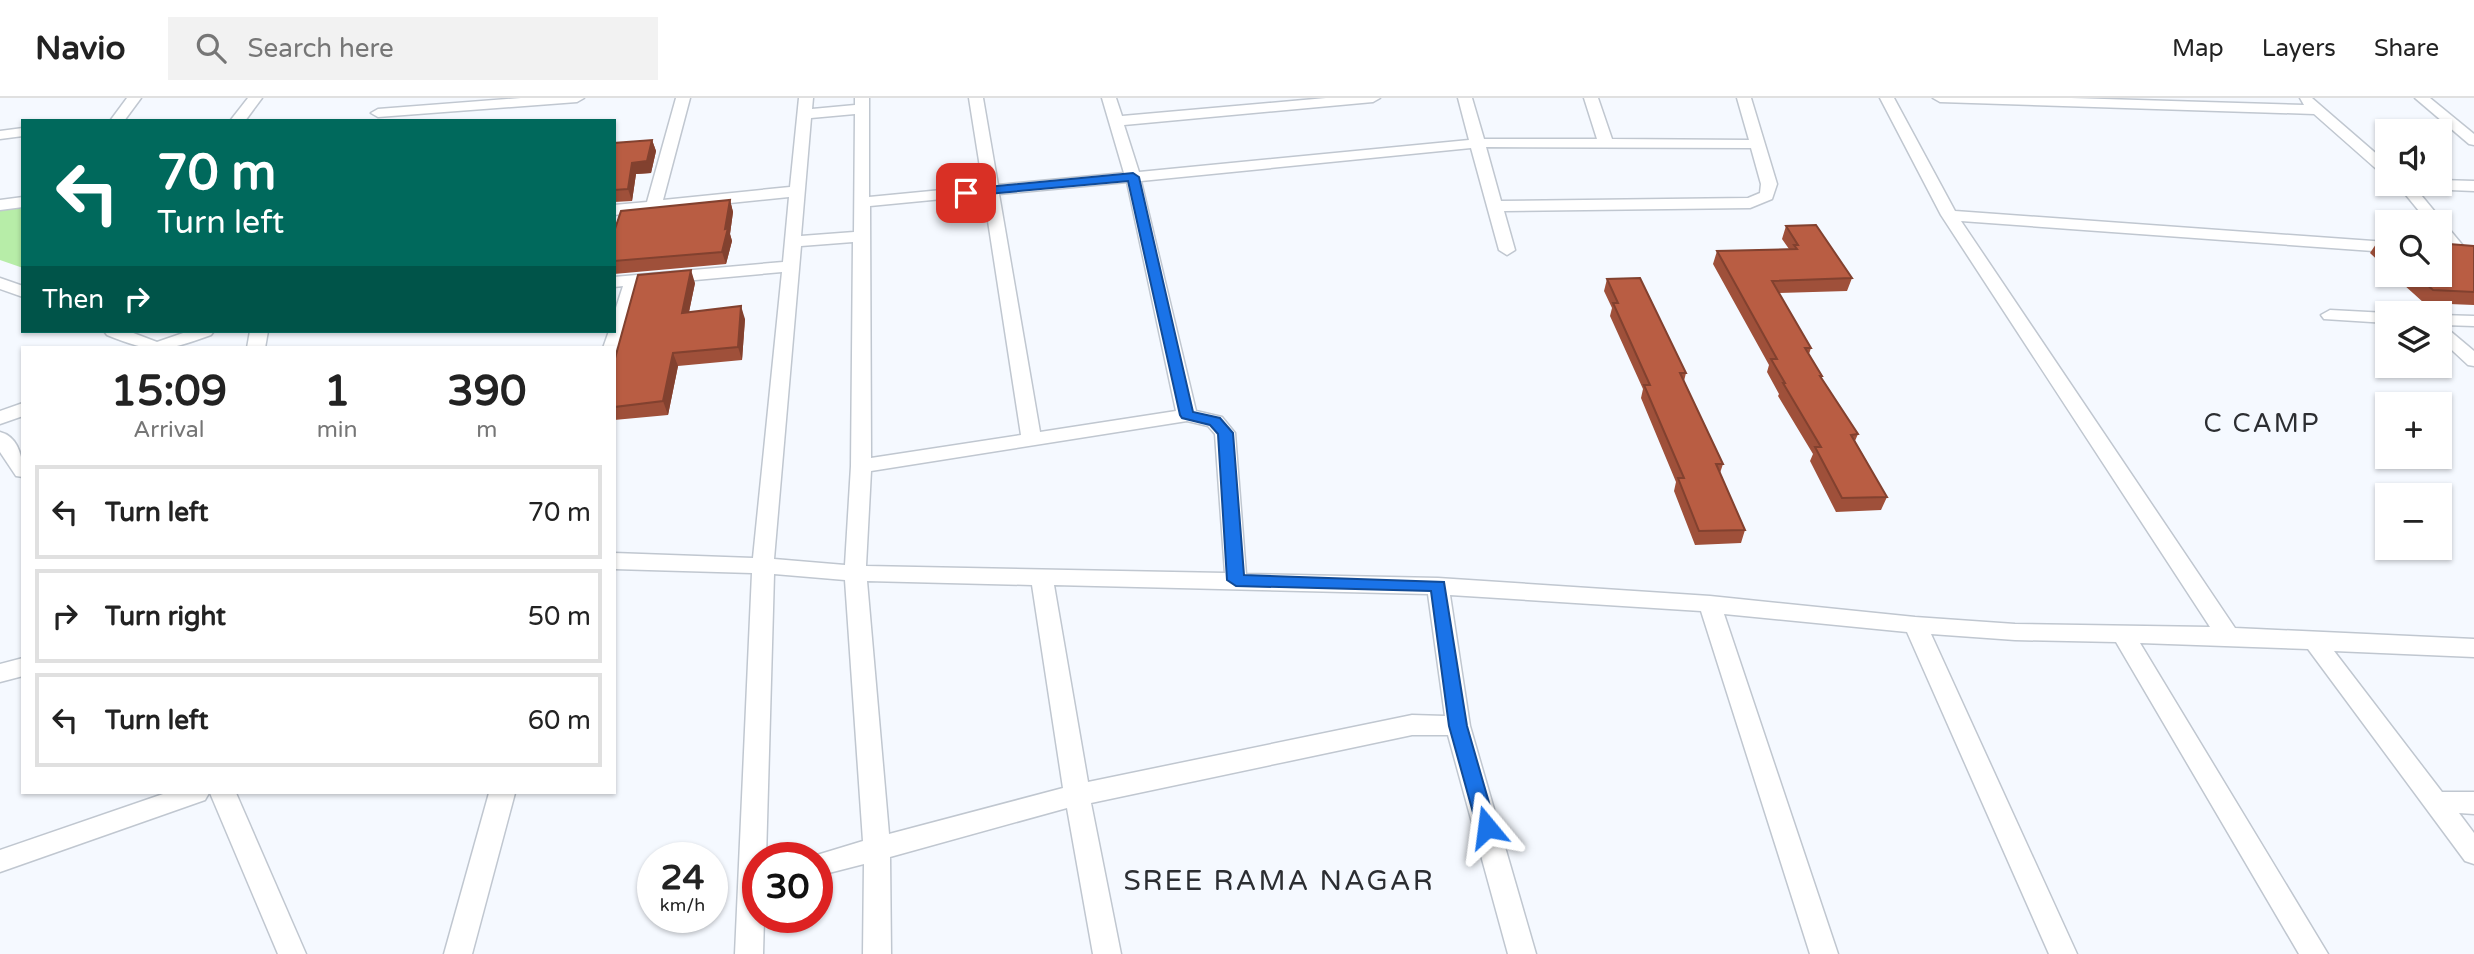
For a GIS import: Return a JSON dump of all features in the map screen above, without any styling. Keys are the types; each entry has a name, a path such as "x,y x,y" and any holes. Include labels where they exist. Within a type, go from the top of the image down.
{"street":[{"path":"116,119 134,98"},
{"path":"239,119 256,98"},
{"path":"376,117 388,98"},
{"path":"376,117 497,101 577,98"},
{"path":"654,206 665,143 683,98"},
{"path":"976,98 1032,441"},
{"path":"1109,98 1133,177 1187,415"},
{"path":"1116,121 1373,98"},
{"path":"1465,98 1507,250"},
{"path":"1591,98 1606,143"},
{"path":"1496,206 1750,203 1767,196 1769,184 1744,98"},
{"path":"1887,98 1950,215 2228,636"},
{"path":"1940,98 2316,110"},
{"path":"2305,98 2375,161"},
{"path":"2422,98 2474,141"},
{"path":"755,842 763,566 805,106 862,103 861,466 855,573 877,848 877,954"},
{"path":"0,135 21,132"},
{"path":"861,202 1479,144 1757,144"},
{"path":"2452,185 2474,186"},
{"path":"616,210 797,191"},
{"path":"2414,196 2426,210"},
{"path":"0,205 21,202"},
{"path":"1950,215 2375,246"},
{"path":"793,242 862,236"},
{"path":"2452,238 2466,250"},
{"path":"616,282 790,266"},
{"path":"613,346 634,280"},
{"path":"0,282 21,291"},
{"path":"2330,315 2375,317"},
{"path":"2452,320 2474,321"},
{"path":"118,333 152,346"},
{"path":"163,346 199,333"},
{"path":"2452,341 2474,361"},
{"path":"0,418 21,410"},
{"path":"861,466 1187,415 1215,421 1225,433 1236,580"},
{"path":"0,438 21,468"},
{"path":"616,561 763,566 855,573 1438,586 1710,604 1915,625 2015,632 2228,636 2474,648"},
{"path":"1042,576 1077,795 1107,954"},
{"path":"1438,586 1458,726 1522,954"},
{"path":"1710,604 1824,954"},
{"path":"1915,625 2063,954"},
{"path":"2122,634 2314,954"},
{"path":"2314,641 2474,853"},
{"path":"0,673 21,668"},
{"path":"833,860 1077,795 1412,724 1458,726"},
{"path":"0,862 193,794"},
{"path":"223,794 292,954"},
{"path":"458,954 502,794"},
{"path":"2436,802 2474,803"},
{"path":"749,954 750,933"}],"green space":[{"path":"21,206 21,267 0,260 0,210"}],"building":[{"path":"652,140 647,161 632,163 628,189 616,190 616,143"},
{"path":"730,200 725,229 728,228 722,252 616,261 616,226 621,211"},
{"path":"1816,225 1852,278 1772,281 1811,348 1805,348 1820,376 1858,434 1851,435 1887,497 1842,498 1815,447 1821,447 1771,359 1777,359 1717,251 1797,249 1794,245 1798,245 1786,226"},
{"path":"2452,244 2474,246 2474,292 2433,290 2430,287 2452,287"},
{"path":"691,270 682,313 741,306 738,347 673,353 663,401 616,407 616,355 638,275"},
{"path":"1640,278 1686,373 1680,373 1723,464 1716,464 1745,530 1699,531 1678,478 1684,478 1644,385 1650,385 1613,303 1618,303 1607,279"}],"district":[{"name":"C CAMP","path":"2262,423"},
{"name":"SREE RAMA NAGAR","path":"1279,881"}],"route":[{"path":"966,193 1133,177 1187,415 1215,421 1225,433 1236,580 1438,586 1458,726 1487,827"}]}
